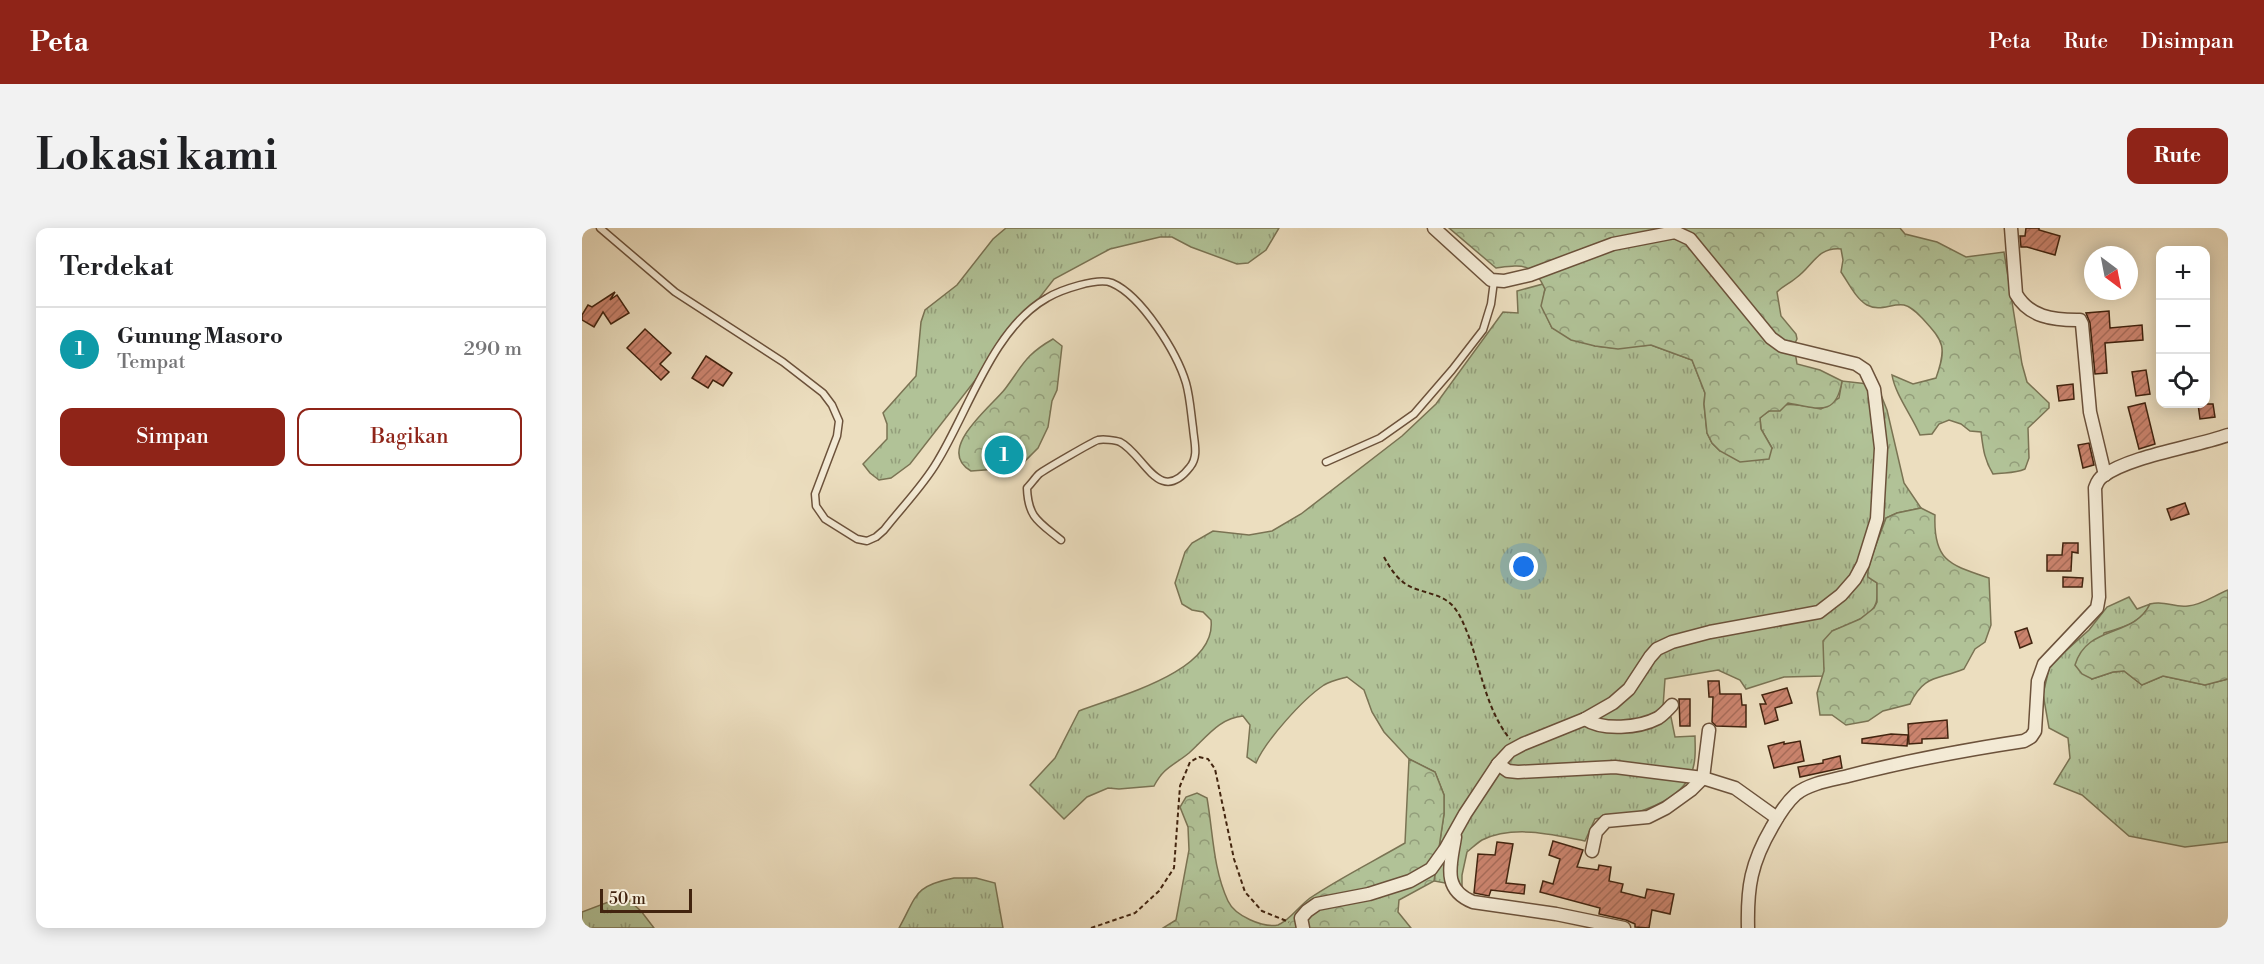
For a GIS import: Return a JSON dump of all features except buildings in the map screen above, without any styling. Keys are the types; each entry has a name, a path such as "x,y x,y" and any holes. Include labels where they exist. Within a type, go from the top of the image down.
{"street":[{"path":"1303,928 1302,918 1307,910 1317,904 1369,894 1410,881 1431,868 1498,764 1517,747 1585,719 1623,696 1657,649 1672,642 1710,632 1819,612 1855,579 1863,564 1877,519 1881,448 1874,389 1865,370 1856,364 1782,346 1771,338 1690,239 1675,232 1612,244 1530,275 1504,281 1491,280 1434,228"},
{"path":"2011,228 2016,294 2021,303 2044,318 2080,320 2082,324 2090,412 2105,475"},
{"path":"1748,928 1748,892 1758,851 1777,818 1796,794 1808,788 1900,763 1933,755 2024,741 2031,737 2035,731 2038,681 2044,664 2097,609 2099,597 2095,488 2099,480 2105,475 2149,457 2228,435"},
{"path":"1585,719 1595,726 1634,725 1656,719 1672,705"},
{"path":"1592,851 1596,832 1606,821 1648,817 1682,797 1703,778 1709,730"},
{"path":"1498,764 1509,771 1518,772 1615,767 1703,778 1735,788 1762,805 1777,818"},
{"path":"1457,828 1450,874 1453,887 1460,897 1473,902 1556,914 1624,928"}],"lane":[{"path":"600,228 675,292 783,362 823,393 839,420 837,436 815,494 816,506 825,519 857,539 867,541 884,530 937,463 982,374 1012,328 1027,310 1048,297 1097,281 1110,283 1131,295 1172,351 1187,385 1196,454 1192,465 1182,477 1168,482 1152,477 1131,449 1118,441 1097,440 1039,475 1027,488 1028,507 1037,520 1061,540"},
{"path":"1326,462 1380,438 1414,414 1483,330 1491,304 1494,280"}],"path":[{"path":"1384,556 1391,570 1401,582 1416,590 1436,594 1452,605 1464,624 1502,730 1517,747"},
{"path":"1091,928 1135,913 1159,891 1174,868 1180,786 1190,762 1199,757 1208,759 1215,769 1234,859 1245,892 1262,911 1303,928"}],"green space":[{"path":"1006,228 1279,228 1266,250 1248,263 1237,264 1191,247 1172,237 1160,237 1110,249 1054,279 910,464 891,478 879,480 863,464 887,439 887,424 883,413 916,376 921,322 925,310 957,285 993,239"},
{"path":"1449,228 1900,228 1905,234 1937,242 1966,257 2004,252 2027,382 2049,403 2049,408 2028,428 2029,458 2025,469 2017,472 1993,474 1986,459 1981,432 1970,431 1961,424 1949,420 1939,424 1932,434 1920,435 1897,390 1892,375 1913,384 1936,378 1942,359 1942,346 1923,319 1910,307 1899,305 1877,308 1863,302 1841,272 1843,260 1841,249 1833,249 1821,254 1802,273 1777,292 1781,316 1796,334 1797,339 1794,345 1797,364 1820,370 1842,381 1839,393 1830,406 1824,408 1788,403 1780,411 1769,411 1760,418 1761,429 1772,448 1769,459 1740,462 1720,451 1712,443 1707,433 1705,393 1692,360 1651,345 1618,349 1571,340 1552,328 1541,306 1545,289 1536,274 1519,266 1496,268"},
{"path":"1543,284 1545,289 1542,306 1552,328 1595,346 1614,348 1651,345 1692,360 1705,393 1707,433 1712,443 1720,451 1772,448 1761,429 1760,418 1782,405 1821,409 1839,398 1842,381 1877,385 1887,410 1904,483 1921,508 1886,518 1868,577 1877,583 1876,603 1870,613 1864,617 1832,631 1824,676 1784,677 1746,689 1740,680 1718,670 1665,679 1663,707 1671,717 1675,737 1695,736 1694,764 1686,783 1671,797 1642,811 1595,819 1585,841 1533,832 1494,835 1482,840 1467,852 1462,886 1434,881 1444,814 1444,795 1435,772 1409,759 1384,732 1372,712 1364,690 1347,677 1333,681 1315,691 1276,732 1256,763 1247,757 1250,725 1243,716 1234,718 1213,730 1189,753 1165,771 1154,786 1108,788 1087,797 1064,819 1030,785 1055,758 1079,711 1139,689 1182,668 1198,654 1209,638 1211,620 1203,612 1192,610 1182,604 1175,583 1185,552 1192,543 1213,531 1249,535 1272,531 1301,514 1402,436 1436,404 1503,312 1518,313 1517,291"},
{"path":"1053,339 1062,346 1057,390 1052,401 1048,427 1038,448 1023,463 1012,468 971,471 961,462 959,452 962,440 969,428 1005,389 1030,356"},
{"path":"1921,508 1935,515 1937,542 1947,559 1964,569 1989,578 1991,625 1985,642 1975,649 1964,669 1932,679 1921,687 1910,704 1883,711 1868,721 1846,725 1832,715 1820,715 1817,693 1824,671 1823,641 1832,631 1860,619 1874,608 1877,602 1877,583 1868,577 1868,573 1871,558 1886,518"},
{"path":"2228,590 2228,679 2205,685 2163,676 2142,685 2124,671 2092,679 2082,674 2075,665 2081,652 2090,643 2133,622 2143,615 2150,604 2193,605"},
{"path":"2129,597 2137,609 2150,604 2137,620 2104,633 2092,679 2124,671 2142,685 2163,676 2205,685 2228,679 2228,842 2185,847 2129,836 2082,795 2054,784 2070,758 2068,738 2049,728 2043,694 2050,665 2089,630 2107,607"},
{"path":"1409,759 1435,772 1444,795 1444,814 1434,881 1399,900 1398,912 1411,928 1163,928 1176,920 1189,850 1188,827 1180,807 1186,797 1197,793 1207,798 1219,876 1228,901 1237,912 1250,920 1265,925 1278,925 1287,920 1310,898 1405,843"},
{"path":"954,878 976,878 995,883 1003,928 899,928 914,900 923,889"},
{"path":"624,896 641,911 654,928 582,928 582,912"}],"place":[{"name":"Gunung Masoro","path":"1004,455"}]}
